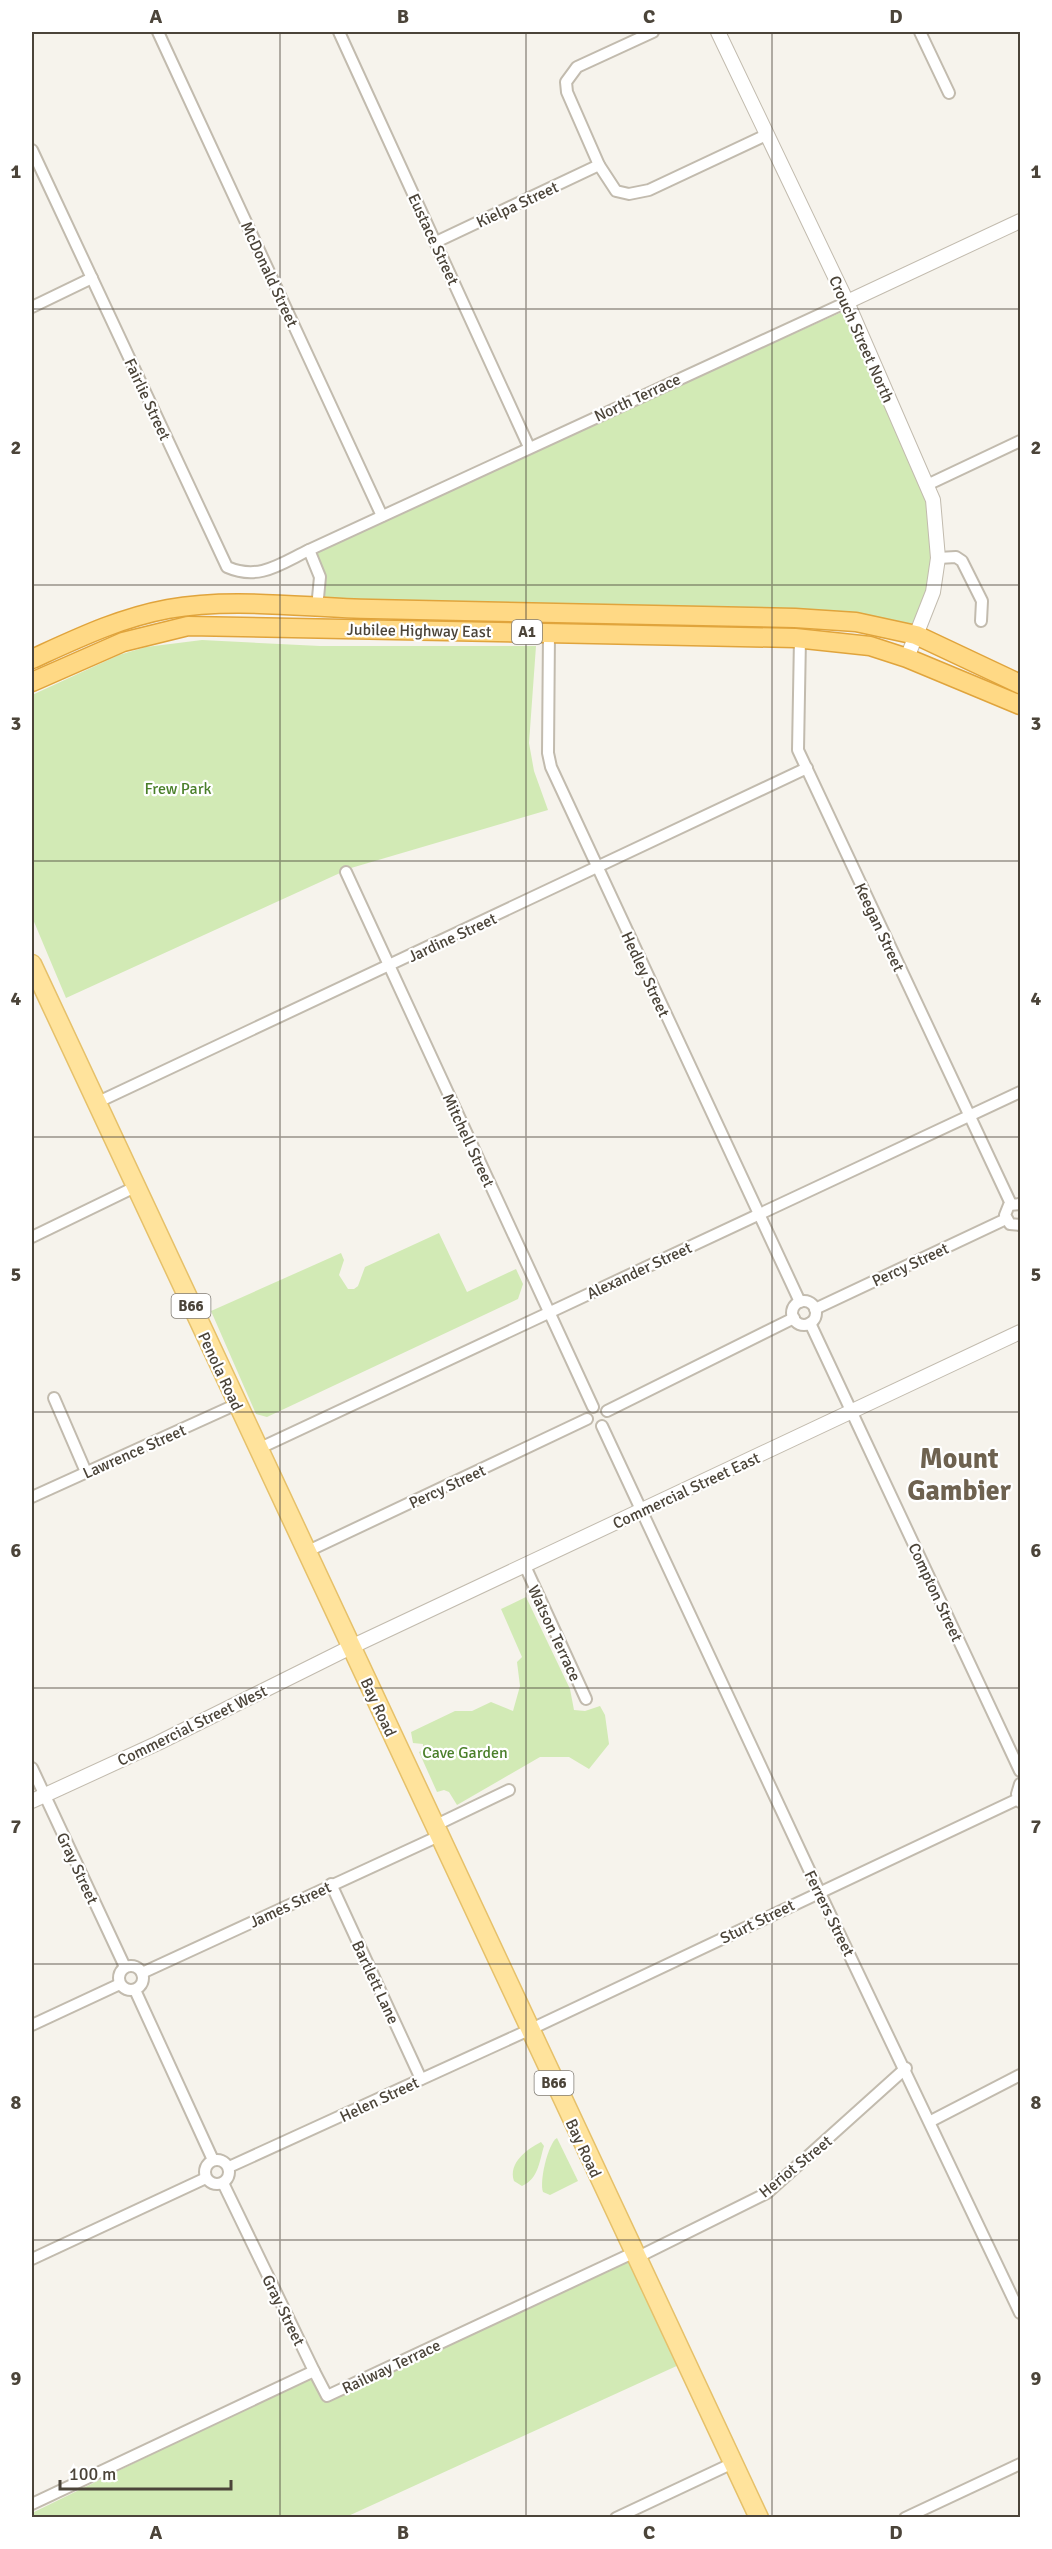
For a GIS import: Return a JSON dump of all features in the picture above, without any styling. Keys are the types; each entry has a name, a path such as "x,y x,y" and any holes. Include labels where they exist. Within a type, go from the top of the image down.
{"highway":[{"name":"Jubilee Highway East","path":"32,659 93,631 132,618 167,609 209,603 317,608 829,619 916,635 1020,684"},
{"path":"209,603 210,626"},
{"path":"419,630 420,610"},
{"name":"Jubilee Highway East","path":"32,682 123,642 188,626 549,632 800,638 870,646 907,658 1020,705"}],"main road":[{"name":"Penola Road","path":"32,964 351,1647"},
{"name":"Bay Road","path":"351,1647 759,2517"}],"street":[{"name":"McDonald Street","path":"158,32 382,516"},
{"name":"Eustace Street","path":"339,32 530,447"},
{"path":"653,32 577,67 566,82 567,92 599,165 616,191 623,194 639,193 766,135"},
{"name":"Crouch Street North","path":"718,32 847,302 933,500 937,523 938,558 933,592 907,658"},
{"path":"920,32 949,93"},
{"name":"Fairlie Street","path":"32,150 227,567 238,572 259,573 309,550"},
{"name":"Kielpa Street","path":"436,242 599,165"},
{"name":"North Terrace","path":"309,550 1020,221"},
{"path":"32,307 92,278"},
{"path":"927,485 1020,441"},
{"path":"309,550 320,577 317,608"},
{"path":"938,558 956,557 962,561 982,601 981,621"},
{"name":"Hedley Street","path":"549,632 548,753 551,767 800,1302"},
{"name":"Keegan Street","path":"800,638 798,750 968,1117 1016,1204"},
{"name":"Jardine Street","path":"96,1103 389,967 807,768"},
{"name":"Mitchell Street","path":"346,872 593,1407"},
{"name":"Alexander Street","path":"258,1449 1020,1092"},
{"path":"32,1237 135,1187"},
{"path":"1016,1204 1005,1212 1006,1219 1010,1224 1020,1225"},
{"name":"Percy Street","path":"815,1309 1006,1219"},
{"path":"800,1302 810,1303 815,1309 816,1315 810,1323 799,1323 794,1318 794,1307 800,1302"},
{"path":"607,1411 794,1318"},
{"path":"810,1323 852,1412"},
{"name":"Commercial Street East","path":"351,1647 1020,1332"},
{"path":"54,1398 86,1473"},
{"name":"Lawrence Street","path":"32,1497 237,1404"},
{"path":"593,1407 602,1407 607,1411 608,1418 602,1425 591,1425 587,1419 587,1413 593,1407"},
{"name":"Compton Street","path":"852,1412 1020,1771"},
{"name":"Percy Street","path":"306,1552 587,1419"},
{"path":"602,1425 643,1511"},
{"name":"Ferrers Street","path":"643,1511 819,1891 906,2068 1020,2313"},
{"name":"Watson Terrace","path":"525,1566 586,1699"},
{"name":"Commercial Street West","path":"38,1798 158,1743 351,1647"},
{"name":"Gray Street","path":"32,1768 38,1798 125,1967"},
{"path":"1019,1800 1017,1790 1020,1784"},
{"path":"436,1831 509,1790"},
{"name":"Sturt Street","path":"529,2030 819,1891 1019,1800"},
{"name":"James Street","path":"142,1974 436,1831"},
{"name":"Bartlett Lane","path":"331,1884 421,2079"},
{"path":"133,1966 142,1974 143,1981 135,1990 124,1989 120,1984 118,1976 125,1967 133,1966"},
{"path":"32,2025 120,1984"},
{"path":"135,1990 213,2160"},
{"name":"Helen Street","path":"229,2167 529,2030"},
{"name":"Heriot Street","path":"635,2255 767,2193 906,2068"},
{"path":"931,2121 1020,2075"},
{"path":"206,2178 216,2185 223,2183 230,2174 229,2167 224,2161 213,2160"},
{"path":"206,2178 207,2166 213,2160"},
{"path":"32,2259 206,2178"},
{"name":"Gray Street","path":"223,2183 314,2371"},
{"name":"Railway Terrace","path":"314,2371 327,2396 635,2255"},
{"path":"32,2504 314,2371"},
{"path":"616,2517 733,2463"},
{"path":"905,2517 1020,2464"}],"green space":[{"path":"842,312 931,505 933,557 928,594 915,627 323,602 325,573 315,554 530,452"},
{"name":"Frew Park","path":"202,640 320,646 536,646 529,743 534,771 548,810 351,868 66,998 32,917 32,695 119,655 146,647"},
{"path":"439,1233 467,1292 516,1269 523,1284 518,1299 267,1417 256,1414 211,1311 341,1253 344,1260 339,1275 348,1289 354,1289 358,1286 365,1267"},
{"name":"Cave Garden","path":"526,1597 570,1689 574,1710 585,1711 600,1706 605,1715 609,1744 589,1769 569,1757 540,1757 457,1805 449,1792 444,1790 437,1792 419,1752 423,1750 423,1744 413,1743 411,1732 455,1711 472,1711 491,1702 513,1711 520,1686 517,1662 522,1657 501,1609"},
{"path":"557,2138 578,2181 550,2195 543,2192 542,2180 550,2147"},
{"path":"541,2142 544,2146 538,2169 532,2179 522,2186 514,2181 516,2163 520,2157"},
{"path":"631,2258 681,2364 346,2517 32,2518 32,2513 312,2376 325,2401"}],"district":[{"name":"Mount Gambier","path":"959,1474"}]}
